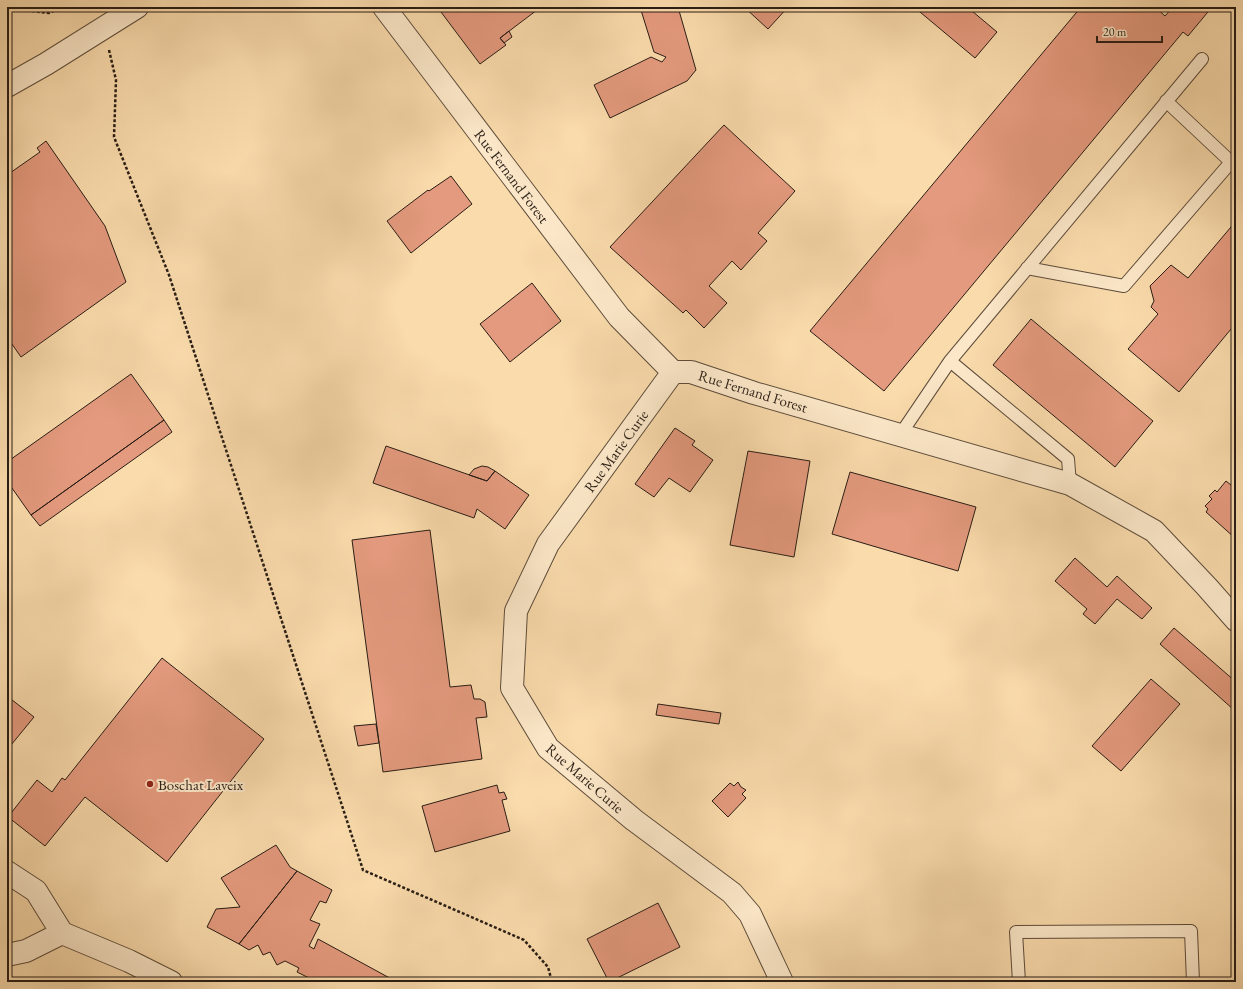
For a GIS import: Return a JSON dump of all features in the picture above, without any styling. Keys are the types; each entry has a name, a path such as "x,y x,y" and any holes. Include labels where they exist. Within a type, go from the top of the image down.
{"street":[{"path":"7,86 46,64 137,7"},
{"name":"Rue Fernand Forest","path":"384,7 619,317 673,372 691,372 754,393 1070,484 1154,531 1236,620"},
{"name":"Rue Marie Curie","path":"673,372 548,544 516,611 512,688 548,748 634,820 732,893 750,914 782,982"},
{"path":"7,872 36,891 62,933 129,961 171,982"},
{"path":"7,955 26,951 62,933"}],"lane":[{"path":"900,435 950,361 1202,58"},
{"path":"1027,268 1124,286 1231,162 1166,101"},
{"path":"950,361 1068,459 1070,484"},
{"path":"1019,982 1016,932 1191,931 1193,982"}],"path":[{"path":"7,8 49,13 62,7"},
{"path":"95,33 108,46 116,80 114,137 169,275 363,870 524,940 548,967 552,982"}],"building":[{"path":"447,7 541,7 500,38 506,45 480,64 441,12"},
{"path":"640,7 678,7 696,70 687,81 610,118 594,85 651,57 662,62 666,57 654,52"},
{"path":"744,7 788,7 768,29"},
{"path":"914,7 975,7 972,11 997,32 975,58"},
{"path":"1081,7 1155,7 1165,16 1173,7 1212,7 1188,36 1183,32 884,391 810,331"},
{"path":"509,31 512,37 504,43 500,38"},
{"path":"724,125 795,191 758,233 767,241 741,270 732,261 709,286 727,303 704,328 686,310 683,313 610,247"},
{"path":"46,141 105,226 126,282 21,357 7,337 7,175 40,152 37,148"},
{"path":"451,176 472,204 411,253 387,221 428,190 429,191"},
{"path":"1236,221 1236,323 1179,392 1128,349 1158,314 1151,307 1154,301 1150,286 1171,265 1188,278"},
{"path":"532,283 561,321 510,362 480,324"},
{"path":"1031,319 1153,421 1115,467 993,365"},
{"path":"131,374 164,420 31,515 7,481 7,462"},
{"path":"164,420 172,432 40,526 31,515"},
{"path":"675,428 695,441 692,445 713,460 690,492 669,478 654,497 635,484"},
{"path":"386,446 487,481 495,471 529,495 505,529 477,509 474,518 373,483"},
{"path":"748,451 810,461 794,557 730,545"},
{"path":"482,466 488,467 495,471 487,481 469,475 474,469"},
{"path":"850,472 976,507 958,571 832,534"},
{"path":"1226,481 1236,489 1236,539 1206,512 1208,509 1205,506 1212,499 1209,496 1215,490 1217,492"},
{"path":"430,530 450,687 471,685 474,699 480,699 485,702 487,717 476,718 482,759 383,772 352,540"},
{"path":"1075,558 1107,587 1117,576 1152,608 1142,619 1117,599 1095,624 1083,614 1087,609 1055,581"},
{"path":"1174,628 1236,682 1236,707 1234,710 1160,644"},
{"path":"162,658 264,739 167,862 85,797 45,846 8,817 37,780 52,792 62,778 65,780"},
{"path":"1151,679 1180,704 1121,771 1092,746"},
{"path":"7,696 34,717 7,750"},
{"path":"658,704 721,713 719,724 656,715"},
{"path":"376,724 379,743 358,746 354,726"},
{"path":"738,782 741,787 746,790 742,794 746,798 728,817 712,801 730,783 734,786"},
{"path":"497,785 499,793 504,792 507,799 502,800 510,831 435,852 422,806"},
{"path":"276,845 290,867 297,871 239,944 207,927 216,909 240,907 221,878"},
{"path":"297,871 332,890 326,903 320,901 310,920 320,924 309,946 314,949 318,939 397,982 317,982 297,972 299,968 285,961 277,965 270,952 263,955 258,945 249,950 239,944"},
{"path":"658,903 680,947 609,982 587,939"},
{"path":"1043,979 1167,980 1167,982 1043,982"}],"place":[{"name":"Boschat Laveix","path":"150,784"}]}
